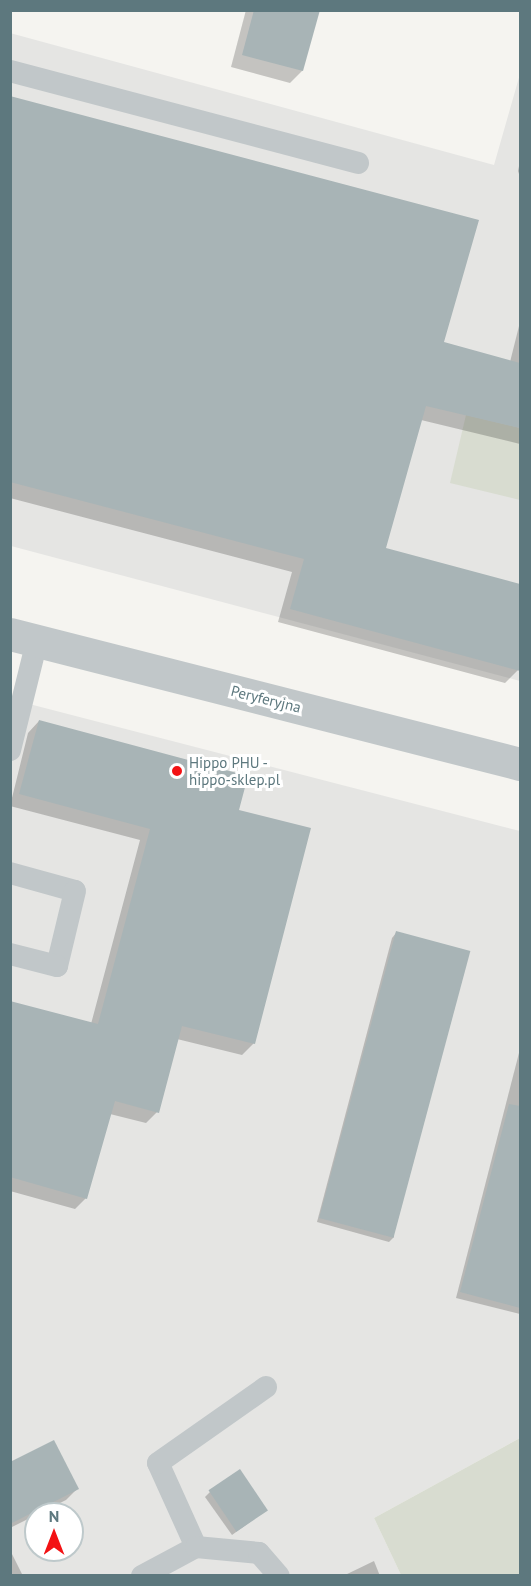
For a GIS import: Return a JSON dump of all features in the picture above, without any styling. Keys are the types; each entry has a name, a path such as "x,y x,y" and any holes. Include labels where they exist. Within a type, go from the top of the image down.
{"street":[{"name":"Peryferyjna","path":"24,638 520,764"}],"lane":[{"path":"10,71 358,163"},
{"path":"10,750 24,638"},
{"path":"10,873 75,891 57,966 10,954"},
{"path":"196,1547 158,1463 266,1387"},
{"path":"142,1575 196,1547 259,1553 279,1575"}],"shaded area":[{"path":"10,33 494,165 520,74 520,681 11,546"},
{"path":"466,415 520,428 520,500 450,483"},
{"path":"10,699 520,831 520,1438 374,1518 401,1575 11,1575"},
{"path":"520,1438 520,1575 401,1575 374,1518"}],"building":[{"path":"254,10 320,10 303,71 242,55"},
{"path":"10,96 479,220 444,342 520,363 520,428 426,406 386,548 520,584 520,671 290,609 304,559 10,482"},
{"path":"39,720 248,776 239,810 311,828 255,1044 182,1026 159,1113 115,1101 87,1199 10,1177 10,1001 98,1024 150,829 19,794"},
{"path":"396,931 470,951 394,1238 319,1218"},
{"path":"509,1104 520,1106 520,1308 460,1292"},
{"path":"54,1440 79,1489 53,1502 24,1502 24,1517 10,1524 10,1462"},
{"path":"240,1469 268,1510 236,1532 208,1490"}],"place":[{"name":"Hippo PHU - hippo-sklep.pl","path":"177,771"}]}
